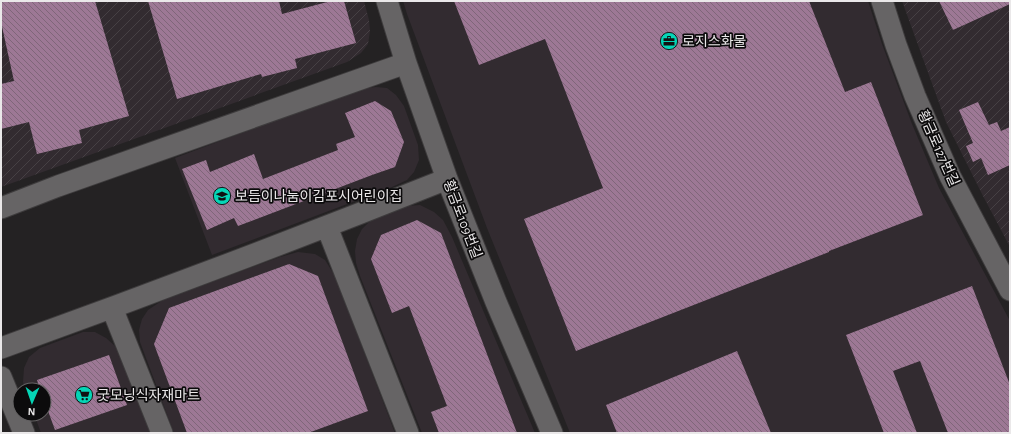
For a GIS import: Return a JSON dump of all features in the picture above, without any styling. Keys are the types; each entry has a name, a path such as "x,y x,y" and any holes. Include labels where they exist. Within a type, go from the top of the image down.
{"street":[{"name":"황금로109번길","path":"387,1 406,63 447,179 496,302 552,433"},
{"name":"황금로127번길","path":"882,1 896,45 915,96 950,176 1010,290"},
{"path":"1,208 58,186 406,63"},
{"path":"1,348 112,308 447,179"},
{"path":"327,226 408,433"},
{"path":"112,308 162,433"},
{"path":"1,377 24,433"}],"shaded area":[{"path":"1,1 364,1 370,31 368,44 361,53 347,62 1,187"},
{"path":"403,1 868,1 882,44 912,124 939,188 1010,321 1010,433 570,433 487,228"},
{"path":"902,1 1010,1 1010,247 946,122"},
{"path":"376,87 387,88 396,95 404,106 418,145 419,160 414,172 407,180 212,255 175,158 358,89"},
{"path":"420,205 434,212 443,220 452,237 535,433 422,433 360,276 356,263 355,251 357,239 362,229 371,220 407,206"},
{"path":"298,252 315,254 325,260 335,276 395,433 174,433 140,342 139,330 142,319 148,310 163,300 280,257"},
{"path":"83,332 95,332 106,338 115,346 151,433 41,433 37,422 52,422 52,382 23,382 24,368 29,357 40,348"}],"building":[{"path":"1,1 95,1 129,116 79,130 82,143 37,154 29,122 1,129 1,84 14,81 1,22"},
{"path":"148,1 279,1 282,14 331,1 344,1 356,43 295,59 297,68 262,77 261,74 177,99"},
{"path":"454,1 809,1 845,92 871,82 923,215 576,351 524,219 603,188 545,39 479,65"},
{"path":"939,1 1010,1 1010,4 953,30"},
{"path":"375,101 391,111 404,142 395,167 238,226 234,218 207,230 182,169 206,160 210,172 254,154 263,179 338,150 336,144 355,137 345,113"},
{"path":"978,102 989,125 997,122 1001,131 1010,127 1010,165 988,175 981,158 973,162 966,146 973,143 959,110"},
{"path":"417,220 441,233 517,433 439,433 431,412 447,406 409,306 392,313 371,259 381,235"},
{"path":"289,264 318,276 368,411 308,433 187,433 154,344 169,308"},
{"path":"972,286 1010,385 1010,433 948,433 920,361 893,371 917,433 884,433 846,335"},
{"path":"737,351 771,433 617,433 606,405"},
{"name":"굿모닝식자재마트","path":"109,355 127,405 55,430 52,422 52,382 38,382 37,380"}],"place":[{"name":"로지스화물","path":"669,41"},
{"name":"보듬이나눔이김포시어린이집","path":"222,196"},
{"name":"굿모닝식자재마트","path":"84,395"}]}
